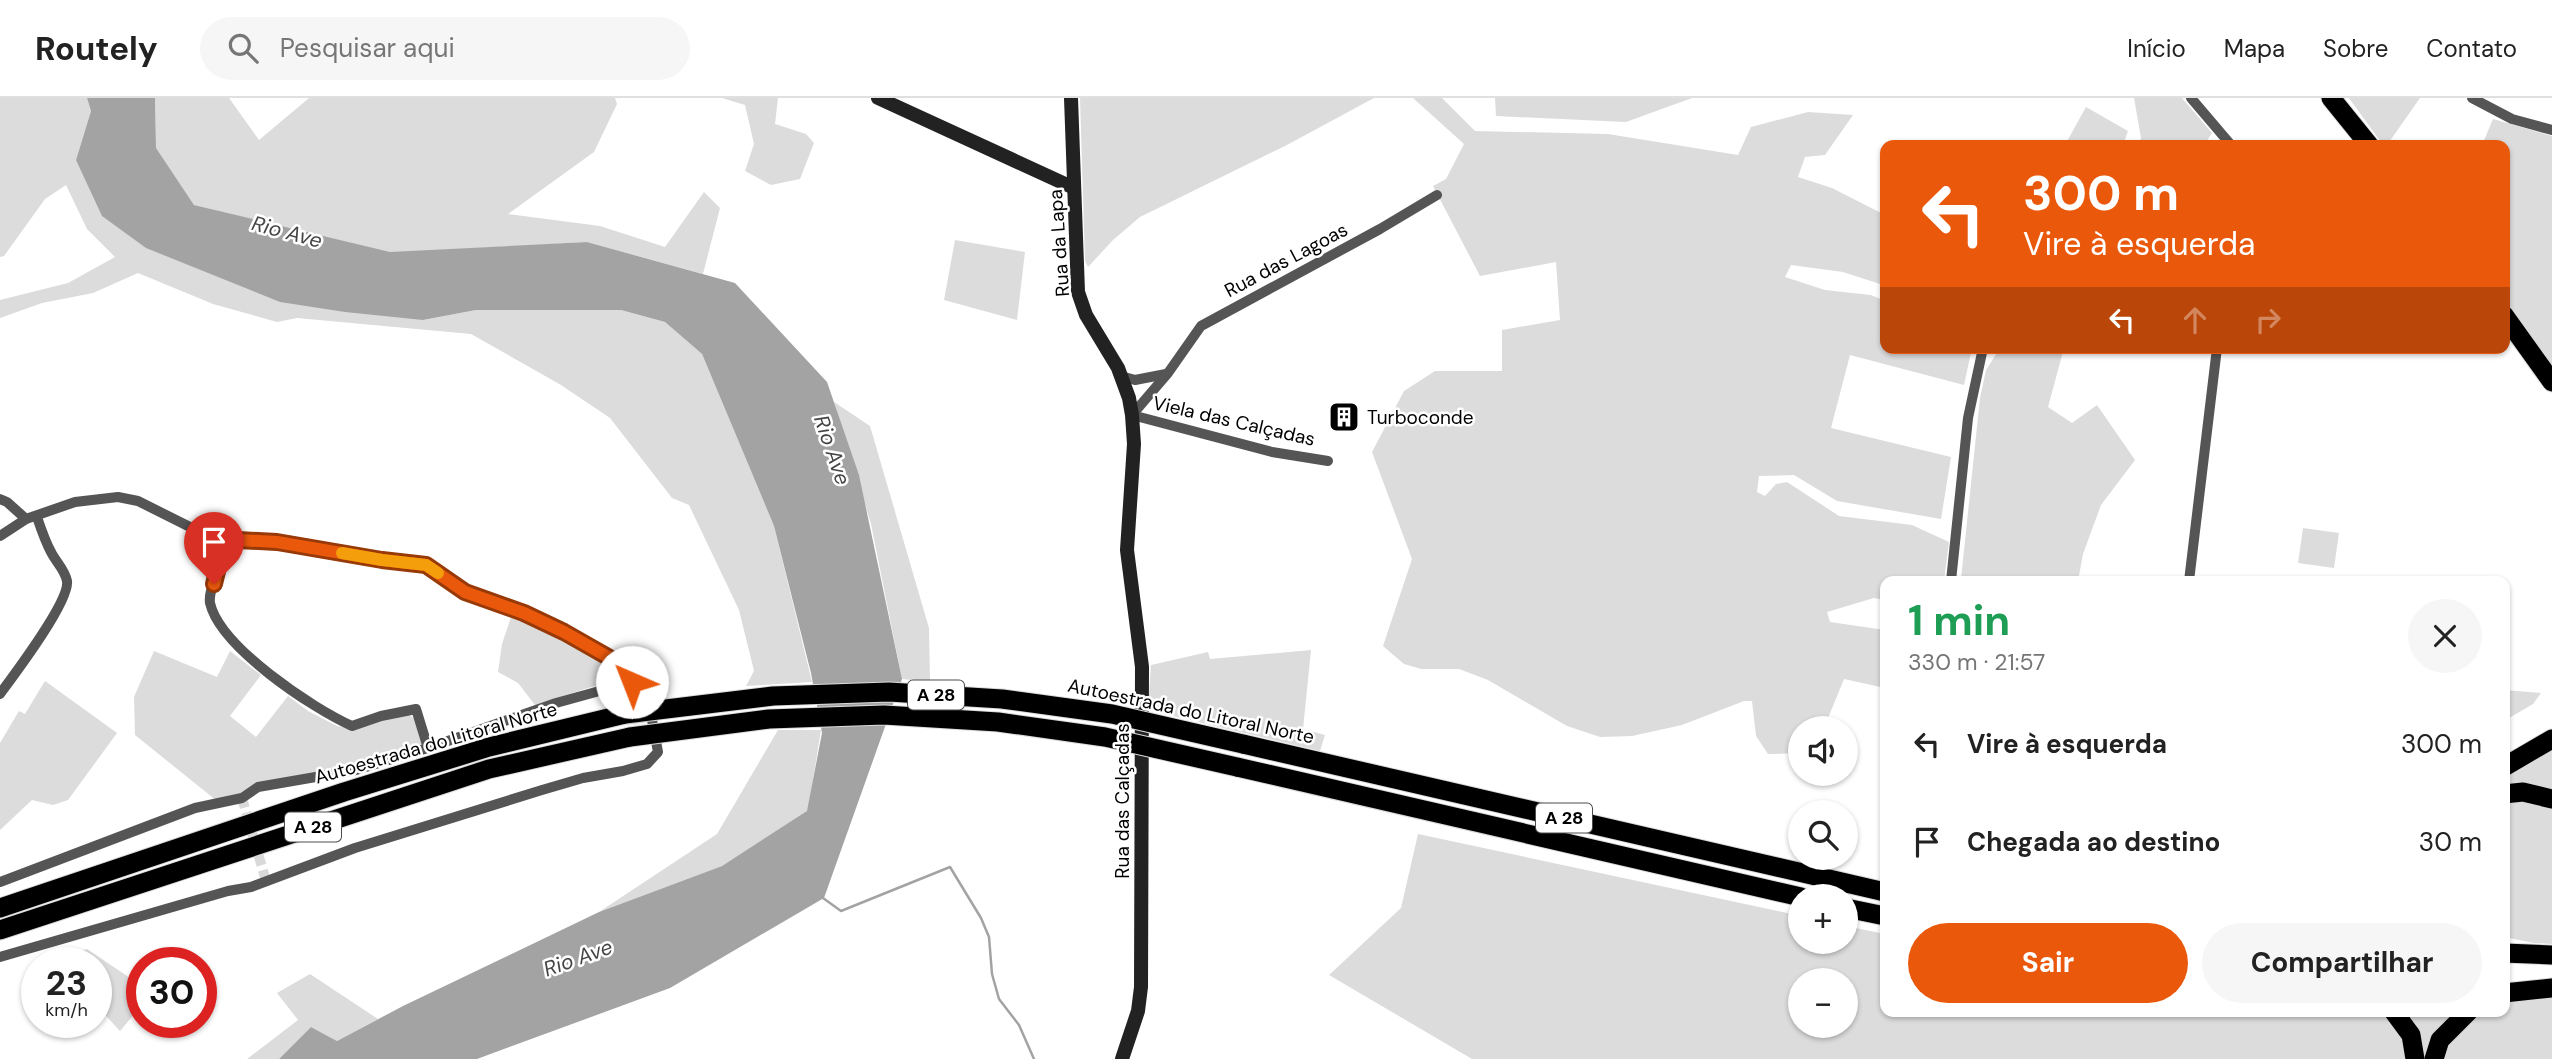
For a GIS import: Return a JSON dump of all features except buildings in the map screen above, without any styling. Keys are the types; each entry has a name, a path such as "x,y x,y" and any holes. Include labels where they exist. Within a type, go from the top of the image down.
{"highway":[{"path":"2331,98 2365,140"},
{"path":"2510,323 2552,382"},
{"name":"Autoestrada do Litoral Norte","path":"0,908 344,792 476,751 625,714 773,696 889,692 1002,699 1112,714 1880,891"},
{"name":"Autoestrada do Litoral Norte","path":"0,930 489,769 630,737 769,719 884,715 998,722 1105,737 1788,894"},
{"path":"2510,764 2552,739"},
{"path":"2510,793 2523,792 2552,799"},
{"path":"1858,910 1880,915"},
{"path":"2510,951 2552,955"},
{"path":"2510,979 2552,981"},
{"path":"2510,992 2552,988"},
{"path":"2398,1017 2411,1035 2415,1059"},
{"path":"2434,1059 2440,1040 2463,1017"}],"main road":[{"path":"878,98 1074,188"},
{"name":"Rua da Lapa","path":"1071,98 1078,292 1086,315 1121,376 1132,415"},
{"name":"Rua das Calçadas","path":"1122,1059 1138,1011 1141,987 1142,667 1127,550 1134,444 1132,415"}],"street":[{"path":"2191,98 2227,140"},
{"path":"2472,98 2512,119 2552,130"},
{"name":"Rua das Lagoas","path":"1132,415 1168,373 1201,326 1437,195"},
{"path":"1952,576 1968,418 1982,354"},
{"path":"2190,576 2216,354"},
{"path":"1121,376 1135,380 1168,373"},
{"name":"Viela das Calçadas","path":"1132,415 1272,452 1328,461"},
{"path":"0,536 31,518 75,502 118,498 138,501 214,539 277,542 426,565 465,592 524,613 608,657 647,693 658,751 647,764 542,790 355,848 251,887 228,891 0,957"},
{"path":"0,499 31,518 65,575 68,585 41,635 0,694"},
{"path":"220,539 220,559 209,601 219,626 234,642 282,683 324,713 352,726 415,709 428,748"},
{"path":"0,882 183,813 242,798 258,788 332,775 428,748 556,704 632,682"}],"shaded area":[{"path":"0,98 87,98 91,111 76,160 423,320 476,310 621,310 665,322 702,354 774,526 812,682 746,686 754,671 739,610 689,505 672,498 610,418 561,385 471,334 297,318 277,322 213,304 138,273 93,293 42,303 0,318 0,300 68,283 115,257 87,229 66,185 45,199 4,256 0,257"},
{"path":"155,98 229,98 259,140 309,98 615,98 617,104 594,152 508,214 600,226 665,247 704,192 720,208 703,274 587,242 390,253 194,205 156,149"},
{"path":"722,98 778,98 775,124 806,134 814,143 800,179 771,185 745,171 754,144 745,105"},
{"path":"1080,98 1374,98 1285,146 1140,217 1113,240 1088,267 1085,261"},
{"path":"1413,98 1442,98 1475,131 1608,134 1738,155 1751,127 1808,112 1853,115 1825,155 1805,157 1798,177 1832,188 1880,212 1880,284 1843,272 1791,265 1785,277 1825,290 1871,295 1880,299 1880,354 1971,354 1964,385 1850,355 1831,428 1951,457 1941,519 1837,501 1794,475 1759,476 1757,492 1765,496 1776,484 1787,482 1839,516 1912,525 1949,542 1945,576 1880,576 1880,599 1874,598 1827,612 1830,622 1880,629 1880,687 1844,679 1829,716 1788,716 1788,753 1768,754 1756,736 1752,701 1744,701 1682,725 1632,736 1600,737 1567,726 1488,680 1459,669 1421,669 1404,664 1383,646 1412,559 1372,452 1404,391 1435,371 1502,371 1502,330 1560,320 1556,262 1480,276 1433,186 1446,179 1464,144"},
{"path":"1495,98 1692,98 1626,122 1496,116"},
{"path":"2134,98 2182,98 2212,133 2207,140 2141,138"},
{"path":"2349,98 2420,98 2391,140 2379,140"},
{"path":"2086,107 2128,131 2125,140 2068,140"},
{"path":"2493,119 2552,136 2552,368 2510,308 2510,140 2484,140"},
{"path":"955,240 1025,252 1017,320 944,300"},
{"path":"1996,354 2062,354 2048,407 2072,423 2097,405 2135,460 2101,505 2083,554 2079,576 1961,576 1980,398 1986,370"},
{"path":"834,402 870,426 929,628 930,682 902,679 871,524"},
{"path":"2303,528 2339,533 2334,568 2298,563"},
{"path":"512,614 597,654 604,662 607,682 535,705 518,683 498,672 502,644"},
{"path":"1311,650 1303,729 1325,735 1320,751 1148,710 1151,665 1208,652 1210,659"},
{"path":"154,651 217,677 230,651 261,675 230,716 256,737 288,696 308,711 337,726 353,729 408,714 417,721 423,742 420,748 217,801 135,735 134,697"},
{"path":"45,681 117,733 68,800 53,805 32,800 0,830 0,743 19,711 25,714"},
{"path":"2510,690 2541,693 2533,704 2510,717"},
{"path":"778,730 821,730 808,811 722,866 599,912 717,834"},
{"path":"2552,746 2552,794 2510,790 2510,769"},
{"path":"2510,801 2528,801 2552,809 2552,944 2510,938"},
{"path":"1418,834 1788,913 1788,954 1858,954 1858,928 1880,933 1880,1017 2390,1017 2397,1023 2409,1059 1472,1059 1329,975 1401,908"},
{"path":"112,966 126,975 126,1024 120,1031 112,1022"},
{"path":"310,974 378,1019 337,1041 311,1027 279,1059 247,1059 298,1020 277,993"},
{"path":"2552,996 2552,1059 2441,1059 2455,1032 2474,1017 2510,1017 2510,1000"},
{"path":"2406,1017 2455,1017 2428,1059 2424,1059"}],"water":[{"name":"Rio Ave","path":"87,98 155,98 156,148 194,205 390,252 587,242 735,283 827,382 859,475 902,679 824,898 670,988 477,1059 279,1059 311,1027 337,1041 403,1006 599,912 722,866 807,811 822,733 811,673 774,526 702,354 665,322 621,310 476,310 423,320 280,302 146,248 102,216 76,160 91,111"}],"waterway":[{"path":"823,898 841,911 950,867 981,918 989,937 992,974 999,999 1019,1025 1034,1059"}],"tunnel":[{"path":"242,798 266,881"}],"slow traffic":[{"path":"342,553 426,565 438,573"}],"place":[{"name":"Turboconde","path":"1344,417"}],"route":[{"path":"214,584 220,559 220,539 277,542 426,565 465,592 524,613 564,632 608,657 632,682"}]}
